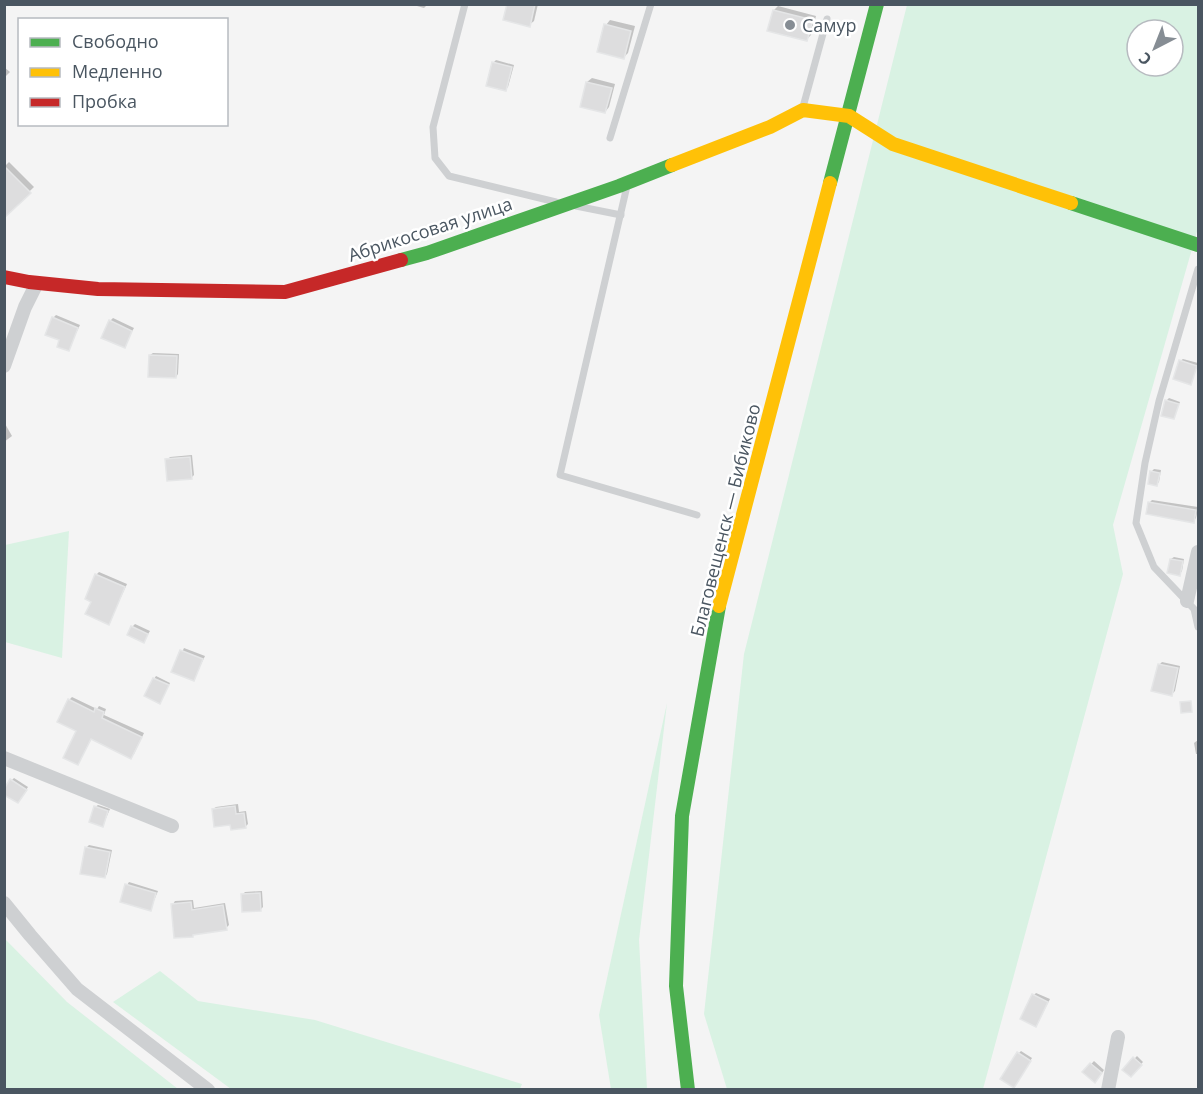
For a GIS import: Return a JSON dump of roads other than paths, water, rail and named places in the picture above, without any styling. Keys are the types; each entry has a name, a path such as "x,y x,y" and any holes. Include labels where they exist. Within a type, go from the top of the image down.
{"street":[{"name":"Благовещенск — Бибиково","path":"688,1089 676,986 682,816 718,605 877,4"},
{"name":"Абрикосовая улица","path":"4,277 98,289 285,292 427,253 628,182 770,127 803,110"},
{"path":"803,110 849,116 893,144 1198,245"},
{"path":"4,366 25,307 37,283"},
{"path":"1187,601 1198,552"},
{"path":"4,758 172,826"},
{"path":"4,903 77,989 208,1089"},
{"path":"1108,1089 1118,1037"}],"lane":[{"path":"465,4 433,127 435,158 449,176 621,215"},
{"path":"610,138 651,4"},
{"path":"803,110 826,19"},
{"path":"628,182 560,475 697,514"},
{"path":"1198,269 1159,401 1144,463 1136,523 1154,567 1194,609 1198,627"}],"place":[{"name":"Самур","path":"790,25"}]}
